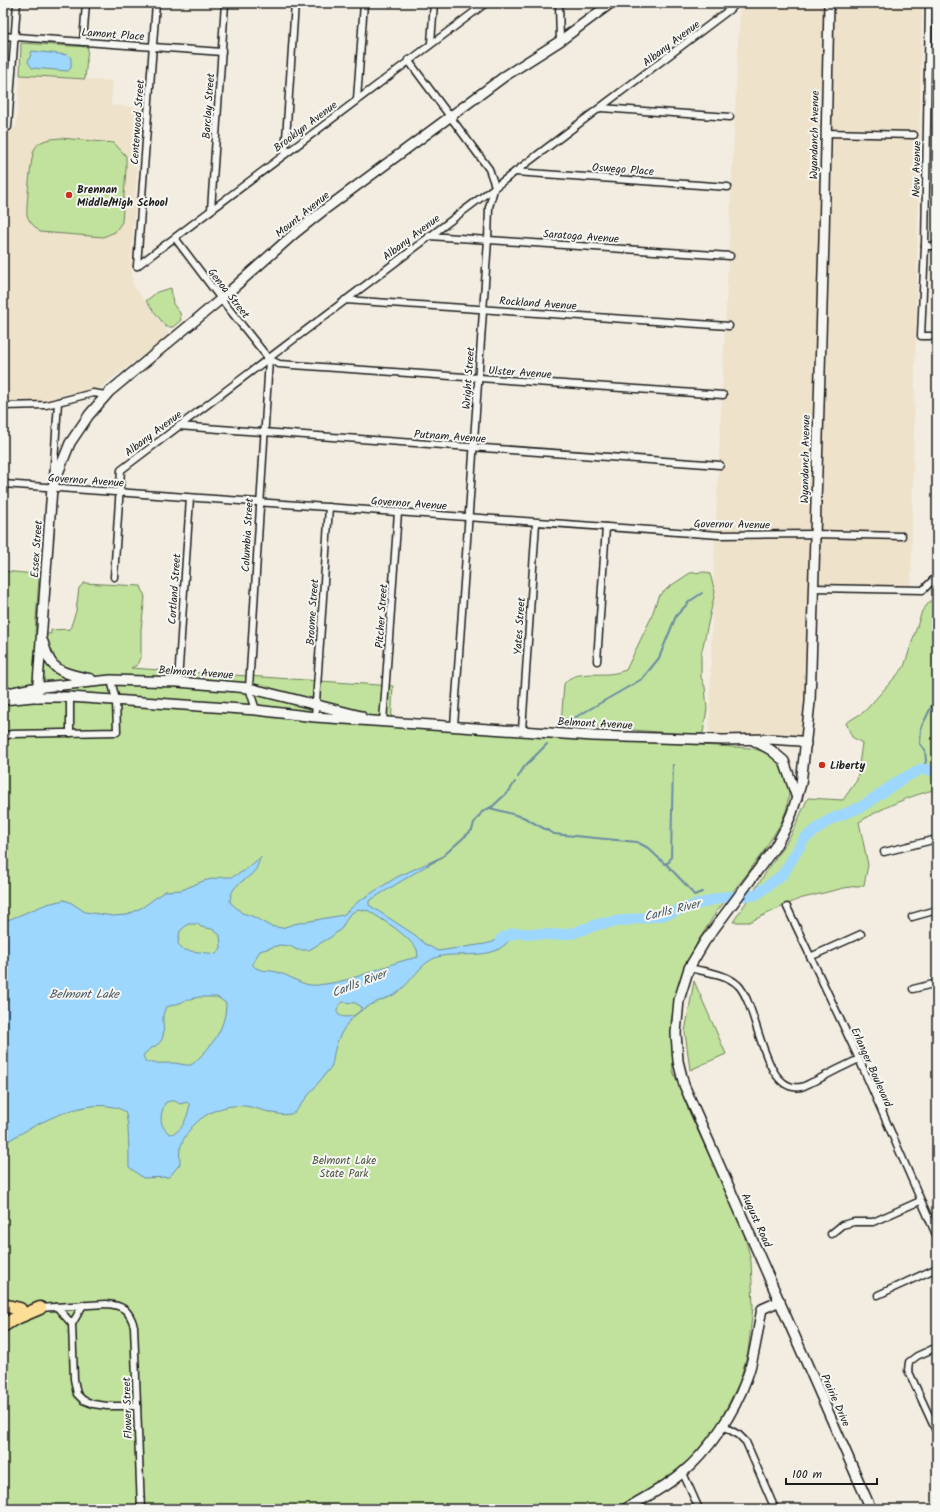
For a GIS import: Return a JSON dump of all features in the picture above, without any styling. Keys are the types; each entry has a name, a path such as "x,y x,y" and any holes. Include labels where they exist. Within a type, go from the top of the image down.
{"highway":[{"path":"3,1305 20,1309"},
{"path":"3,1326 14,1319 40,1308"}],"street":[{"path":"8,127 17,3"},
{"path":"83,42 86,3"},
{"name":"Centerwood Street","path":"137,266 156,3"},
{"name":"Barclay Street","path":"211,210 225,3"},
{"path":"285,154 295,3"},
{"path":"358,99 364,3"},
{"path":"431,43 434,3"},
{"name":"Brooklyn Avenue","path":"137,266 408,60 486,3"},
{"path":"559,3 560,40"},
{"name":"Mount Avenue","path":"52,488 70,444 89,415 106,395 221,299 295,233 505,76 560,40 611,3"},
{"name":"Wyandanch Avenue","path":"737,898 775,847 785,829 801,784 806,744 810,702 824,239 829,3"},
{"name":"New Avenue","path":"929,3 925,246 921,336 937,336"},
{"name":"Albany Avenue","path":"114,578 121,470 733,7"},
{"name":"Lamont Place","path":"3,36 222,52"},
{"path":"408,60 489,169 495,186"},
{"path":"601,108 730,117"},
{"path":"826,133 914,135"},
{"name":"Oswego Place","path":"515,172 728,187"},
{"name":"Wright Street","path":"454,726 488,240 489,206 495,186"},
{"name":"Saratoga Avenue","path":"429,236 730,256"},
{"name":"Genoa Street","path":"174,238 269,359"},
{"path":"925,246 937,246"},
{"name":"Rockland Avenue","path":"346,300 729,326"},
{"name":"Ulster Avenue","path":"269,359 279,364 723,395"},
{"name":"Columbia Street","path":"256,710 248,688 269,359"},
{"path":"3,406 46,405 93,393 106,395"},
{"name":"Essex Street","path":"37,692 58,402"},
{"name":"Putnam Avenue","path":"178,426 720,465"},
{"name":"Governor Avenue","path":"3,484 720,535 815,534 902,536"},
{"name":"Cortland Street","path":"178,682 190,498"},
{"name":"Broome Street","path":"315,717 329,507"},
{"name":"Pitcher Street","path":"383,722 398,512"},
{"name":"Yates Street","path":"522,730 536,522"},
{"path":"597,661 606,527"},
{"path":"813,588 923,590 937,576"},
{"path":"42,638 48,657 56,668 69,674 98,681"},
{"path":"3,737 10,734 117,732 116,700 111,680"},
{"name":"Belmont Avenue","path":"3,700 68,684 111,680 178,682 248,688 383,722"},
{"path":"68,684 70,697 70,733"},
{"name":"Belmont Avenue","path":"3,694 12,691 37,692 70,697 256,710 315,717 593,736 723,740 750,739 800,741 806,744"},
{"path":"750,739 771,750 784,761 796,798"},
{"path":"884,852 937,839"},
{"name":"August Road","path":"737,898 705,941 689,968 679,1000 676,1033 678,1061 684,1085 780,1301"},
{"name":"Erlanger Boulevard","path":"787,907 859,1059 937,1237"},
{"path":"912,917 937,910"},
{"path":"810,957 861,934"},
{"path":"689,968 726,976 738,985 746,997 771,1068 779,1079 790,1086 802,1087 859,1059"},
{"path":"914,990 937,983"},
{"path":"831,1234 842,1225 854,1222 873,1222 920,1201"},
{"path":"878,1295 937,1268"},
{"path":"625,1509 683,1473 705,1450 723,1426 746,1380 752,1360 762,1309 780,1301"},
{"name":"Prairie Drive","path":"780,1301 871,1509"},
{"path":"3,1310 83,1305"},
{"path":"83,1305 72,1324 74,1379 76,1390 80,1397 97,1405 137,1406"},
{"name":"Flower Street","path":"83,1305 117,1305 131,1316 134,1326 141,1509"},
{"path":"57,1307 72,1324"},
{"path":"937,1347 917,1356 909,1362 908,1370 937,1433"},
{"path":"723,1426 739,1435 746,1442 775,1509"},
{"path":"683,1473 699,1509"}],"shaded area":[{"path":"740,3 922,3 911,590 813,583 806,744 709,738 713,584"},
{"name":"Brennan Middle/High School","path":"20,75 113,81 111,105 141,108 131,262 133,285 170,335 101,387 46,403 3,406 3,127 16,128"}],"green space":[{"path":"21,43 88,47 85,79 20,75"},
{"path":"61,138 114,143 126,156 122,222 115,232 103,237 40,232 29,220 27,215 27,202 34,150 36,146 42,142 49,139"},
{"path":"171,288 173,304 180,313 181,320 173,327 166,327 146,301 157,292"},
{"name":"Belmont Lake State Park","path":"3,571 35,574 39,578 35,633 51,634 51,630 70,629 76,611 79,588 84,583 141,586 145,597 141,629 141,656 137,665 131,668 393,686 391,727 751,748 769,753 781,764 789,780 789,793 787,808 781,823 765,849 717,911 698,941 681,976 671,1021 673,1071 691,1116 743,1229 751,1261 753,1307 748,1352 739,1383 717,1427 686,1464 652,1490 615,1509 3,1509"},
{"path":"706,572 710,574 715,592 701,655 701,677 705,687 707,709 703,733 694,735 561,724 564,684 572,677 578,675 612,674 626,670 651,618 658,597 669,587 690,573"},
{"path":"937,593 937,789 897,802 859,822 868,865 864,885 844,888 799,899 749,922 733,922 791,835 808,798 843,800 857,780 862,743 852,737 846,723 865,711 904,667 922,611"},
{"path":"694,981 726,1054 690,1070 685,1032"}],"water":[{"path":"32,51 68,55 71,58 71,68 68,71 32,68 28,62"},
{"name":"Belmont Lake","path":"261,857 256,869 233,890 230,902 242,913 252,916 270,926 282,928 294,924 343,915 359,901 397,877 439,858 369,901 369,905 415,935 425,944 438,951 493,942 513,930 513,936 502,947 489,953 449,955 435,958 423,966 396,994 360,1011 348,1023 339,1037 331,1067 295,1112 284,1115 250,1107 234,1106 214,1111 204,1116 189,1130 180,1151 180,1164 169,1177 143,1178 129,1167 127,1122 125,1112 114,1107 100,1106 71,1110 42,1122 3,1144 3,922 47,904 64,900 70,902 85,912 113,916 127,915 143,907 165,891 182,890 203,881 222,877 232,877 244,871","holes":["358,909 369,911 395,928 408,939 417,949 418,957 395,963 350,979 315,985 302,983 277,972 260,970 252,964 260,951 280,945 290,946 297,950 309,950 331,937 341,929 349,915","188,924 198,924 201,927 212,929 220,935 221,948 216,954 184,950 178,943 180,931","199,997 217,997 226,1003 222,1026 215,1039 198,1059 190,1065 146,1062 143,1056 145,1053 162,1040 163,1015 166,1007","343,1002 355,1003 362,1007 353,1016 348,1017 339,1015 337,1012 338,1007","170,1101 175,1101 180,1104 187,1102 190,1105 184,1123 178,1131 170,1134 163,1127 161,1120 165,1103"]}],"waterway":[{"path":"569,721 642,679 659,658 676,616 690,601 702,593"},
{"path":"921,769 926,762 925,750 920,744 921,728 937,695"},
{"path":"518,777 524,767 547,744"},
{"path":"490,808 523,817 554,834 637,842 648,848 665,864 669,862 671,857 673,765"},
{"name":"Carlls River","path":"501,939 514,933 557,935 573,933 599,924 663,915 722,897 756,895 783,874 804,839 829,820 861,807 902,779 921,769 937,771"},
{"path":"428,865 442,857 472,830 474,823 482,812 493,806 510,790 515,782"},
{"name":"Carlls River","path":"666,864 694,895 702,892"}],"place":[{"name":"Brennan Middle/High School","path":"69,195"},
{"name":"Liberty","path":"822,765"}]}
